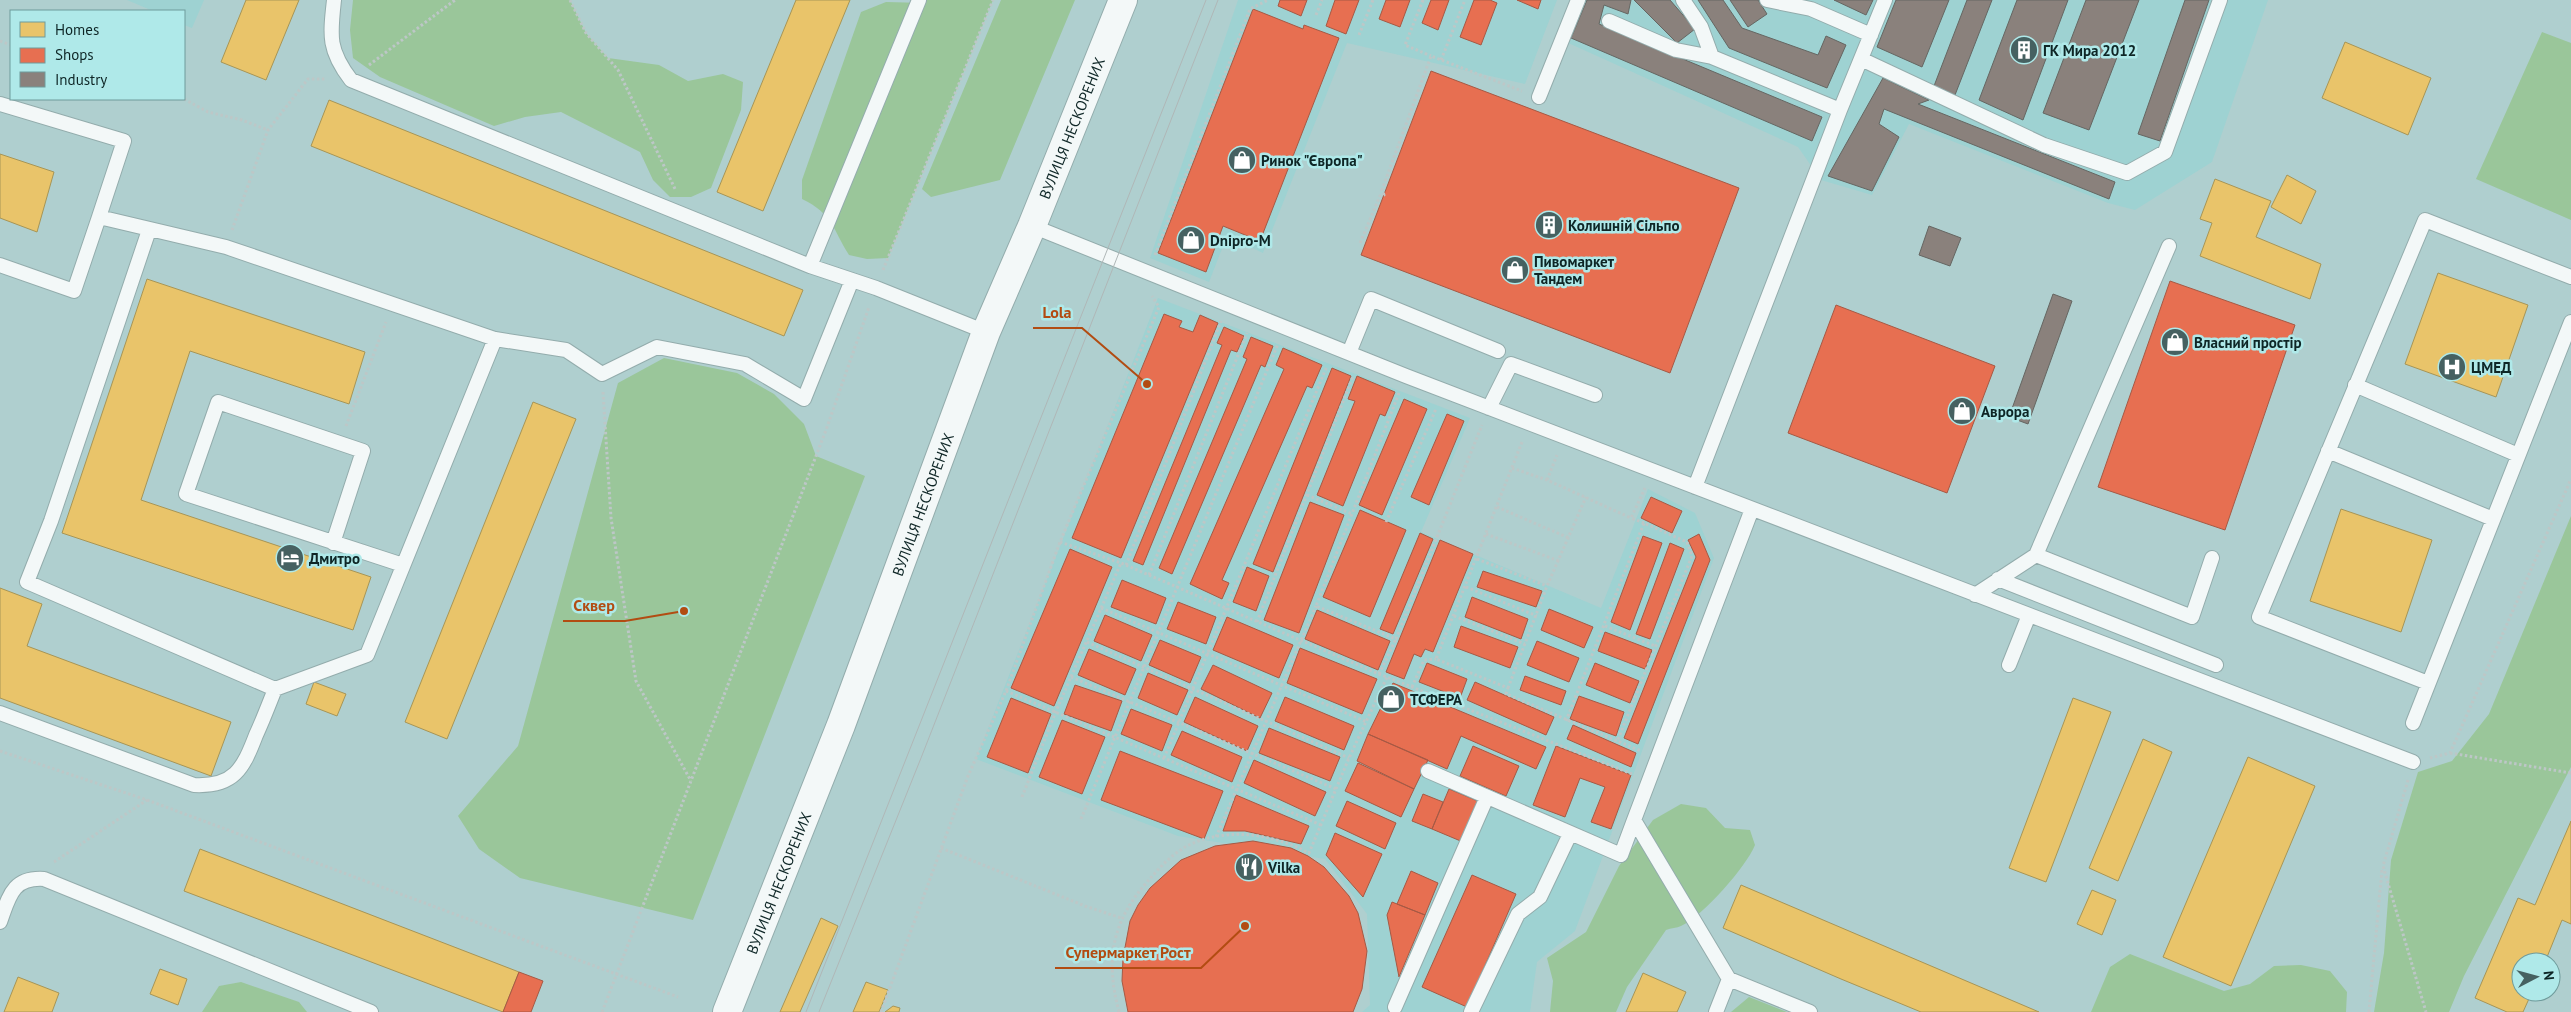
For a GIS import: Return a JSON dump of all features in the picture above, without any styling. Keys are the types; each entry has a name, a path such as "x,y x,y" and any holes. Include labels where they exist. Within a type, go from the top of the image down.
{"main road":[{"name":"ВУЛИЦЯ НЕСКОРЕНИХ","path":"727,1012 841,725 986,332 1032,226 1123,0"}],"lane":[{"path":"334,0 330,35 337,62 351,80 810,266 876,288 986,332"},
{"path":"810,266 919,0"},
{"path":"1539,97 1578,0"},
{"path":"1684,0 1701,27 1712,57"},
{"path":"1767,0 1813,4 1871,35"},
{"path":"1695,487 1840,110 1885,0"},
{"path":"1861,60 2044,145 2127,173 2165,152 2220,0"},
{"path":"1608,21 1676,50 1712,57 1840,110"},
{"path":"0,104 124,141 74,291 0,265"},
{"path":"99,217 226,247 495,339 566,350 602,374 657,347 744,364 804,398 852,280"},
{"path":"2428,683 2258,617 2425,220 2571,277"},
{"path":"1032,226 1135,269 1406,376 2413,762"},
{"path":"150,230 51,521 27,582 276,689 367,655 495,339"},
{"path":"1975,595 2036,555 2169,246"},
{"path":"1355,355 1371,299 1498,350"},
{"path":"2413,723 2571,322"},
{"path":"1489,408 1511,364 1595,395"},
{"path":"2355,385 2518,455"},
{"path":"333,544 363,451 218,402 186,494 333,544 403,565"},
{"path":"2328,451 2493,519"},
{"path":"1428,771 1621,855 1752,509"},
{"path":"2036,555 2192,617 2212,558"},
{"path":"1998,579 2216,665"},
{"path":"2009,665 2029,615"},
{"path":"0,713 194,785 209,786 224,782 236,774 245,763 276,689"},
{"path":"1395,1007 1487,797"},
{"path":"1634,820 1729,979 1810,1012"},
{"path":"1471,1012 1518,914 1540,897 1570,834"},
{"path":"0,922 12,890 26,880 44,879 371,1012"},
{"path":"1716,1012 1729,979"}],"path":[{"path":"226,247 268,130 308,79 351,80 455,0"},
{"path":"570,0 586,33 618,70 688,215"},
{"path":"602,1012 826,430 876,288 993,0"},
{"path":"881,1012 968,776 1006,691 1060,542 1159,307 1135,269 1154,256 1250,9 1268,0"},
{"path":"1316,15 1322,0"},
{"path":"1359,35 1373,0"},
{"path":"1423,0 1405,45 1539,97"},
{"path":"1441,60 1465,0"},
{"path":"1360,243 1380,196 1384,195 1382,190 1431,56"},
{"path":"185,100 208,112 242,120 268,130"},
{"path":"340,443 394,304"},
{"path":"1126,566 1228,305"},
{"path":"1149,575 1254,316"},
{"path":"1081,820 1285,328"},
{"path":"1164,758 1335,347"},
{"path":"1257,622 1307,495 1355,355"},
{"path":"602,374 611,518 636,681 691,782"},
{"path":"1215,838 1316,606 1406,376"},
{"path":"1386,522 1445,390"},
{"path":"1379,674 1396,639 1489,408"},
{"path":"1436,659 1466,587 1529,423"},
{"path":"1547,480 1564,436"},
{"path":"1512,468 1547,480 1687,542 1692,556 1617,742"},
{"path":"1631,518 1653,470"},
{"path":"2450,753 2571,479"},
{"path":"1307,495 1352,514"},
{"path":"1586,497 1547,586 1506,694 1566,721 1658,757"},
{"path":"1497,507 1569,538"},
{"path":"1566,721 1644,523"},
{"path":"1486,534 1559,561"},
{"path":"1060,542 1122,563 1379,674 1649,781"},
{"path":"1477,559 1547,586"},
{"path":"1022,798 1056,711 1122,563"},
{"path":"1466,587 1537,616"},
{"path":"1316,606 1396,639"},
{"path":"1101,608 1367,722"},
{"path":"1454,616 1525,644"},
{"path":"1605,626 1655,646"},
{"path":"1087,642 1349,758"},
{"path":"1412,687 1424,660 1436,659 1508,688"},
{"path":"1119,1012 1112,964 1114,941 1120,918 1132,898 1171,857 1190,844 1239,834 1260,835 1296,846 1309,853 1349,758 1387,677"},
{"path":"1071,678 1336,789"},
{"path":"1006,691 1321,825"},
{"path":"0,751 147,800 678,997"},
{"path":"2369,1012 2383,866 2413,762 2450,753 2571,773"},
{"path":"26,880 147,800"},
{"path":"941,848 1085,906 1120,918"},
{"path":"2383,866 2426,1012"}],"shaded area":[{"path":"127,0 204,0 192,28 185,25 185,10 151,10"},
{"name":"Ринок \"Європа\"","path":"1238,0 1557,0 1525,84 1347,43 1263,253 1227,236 1209,282 1150,258"},
{"path":"1570,0 2268,0 2212,162 2135,210 2108,203 1909,124 1872,195 1821,180 1798,147 1555,37"},
{"path":"1158,298 1470,418 1421,532 1601,608 1648,489 1695,513 1714,558 1575,931 1537,962 1530,1012 1362,1012 1370,1005 1367,914 1325,859 1178,836 976,759"}],"green space":[{"path":"353,0 570,0 586,33 608,58 659,65 688,81 723,74 743,82 741,110 711,188 691,197 670,197 653,180 640,152 561,112 525,117 494,126 380,77 353,58 350,30"},
{"path":"927,0 993,0 888,258 867,259 849,255 826,216 802,199 802,180 861,12 886,2 925,3"},
{"path":"1001,0 1075,0 1000,180 931,197 922,189"},
{"path":"2542,32 2571,43 2571,220 2476,179"},
{"path":"664,358 737,373 774,394 804,424 816,456 865,476 693,920 520,878 479,849 458,816 518,746 618,383"},
{"path":"2571,516 2571,767 2464,976 2449,1012 2374,1012 2384,953 2391,860 2418,772 2452,761 2489,714"},
{"path":"1681,804 1706,808 1725,828 1750,830 1755,845 1743,866 1701,912 1681,926 1666,930 1627,987 1616,1012 1550,1012 1553,981 1547,958 1586,932 1619,866 1653,820"},
{"path":"2130,954 2224,991 2250,984 2274,966 2301,965 2330,971 2347,992 2346,1012 2091,1012 2110,967"},
{"path":"241,982 299,1002 307,1012 202,1012 219,986"},
{"path":"1749,997 1787,1012 1731,1012"}],"building: Homes":[{"path":"246,0 299,0 266,80 221,62"},
{"path":"796,0 850,0 763,211 717,192"},
{"path":"2345,42 2431,78 2408,135 2322,98"},
{"path":"329,100 803,290 784,336 311,146"},
{"path":"0,154 54,172 37,232 0,218"},
{"path":"2287,175 2316,191 2301,224 2271,207"},
{"path":"2215,179 2271,201 2256,237 2321,264 2310,299 2200,256 2212,223 2200,219"},
{"path":"2438,273 2528,305 2496,397 2405,364"},
{"path":"147,279 365,352 349,404 190,351 141,500 371,577 353,630 62,533"},
{"path":"533,402 576,419 447,739 405,722"},
{"path":"2341,509 2432,540 2401,632 2310,601"},
{"path":"0,588 42,604 27,646 231,722 211,776 0,698"},
{"path":"314,682 346,694 337,716 306,704"},
{"path":"2073,698 2111,712 2046,882 2009,868"},
{"path":"2143,739 2172,752 2118,881 2089,868"},
{"path":"2248,757 2315,786 2231,986 2163,957"},
{"path":"2571,821 2571,924 2562,920 2549,952 2511,952 2511,1002 2528,1002 2523,1012 2507,1012 2475,998 2518,898 2535,905"},
{"path":"200,849 519,972 503,1012 184,891"},
{"path":"1741,885 2039,1012 1921,1012 1841,979 1723,928"},
{"path":"2092,890 2116,900 2102,935 2077,924"},
{"path":"821,918 838,926 800,1012 780,1012"},
{"path":"160,969 187,979 178,1005 150,994"},
{"path":"1643,973 1686,992 1677,1012 1626,1012"},
{"path":"18,977 59,993 52,1012 4,1012"},
{"path":"866,982 888,990 879,1012 853,1012"},
{"path":"893,1006 900,1008 899,1012 885,1012"}],"building: Shops":[{"path":"1280,0 1307,0 1301,16 1278,6"},
{"path":"1335,0 1359,0 1346,34 1326,26"},
{"path":"1386,0 1410,0 1400,27 1379,19"},
{"path":"1431,0 1449,0 1438,30 1422,23"},
{"path":"1474,0 1490,0 1497,3 1481,45 1460,37"},
{"path":"1517,0 1541,0 1538,9"},
{"path":"1253,9 1303,29 1304,25 1339,38 1260,241 1223,226 1206,272 1158,253"},
{"name":"Колишній Сільпо","path":"1431,71 1739,188 1670,373 1361,255"},
{"path":"2170,281 2295,325 2225,530 2098,487"},
{"path":"1836,305 1995,366 1947,493 1788,433"},
{"path":"1164,314 1182,321 1179,327 1193,332 1200,315 1218,323 1121,558 1072,538"},
{"path":"1224,327 1244,336 1237,352 1231,350 1143,565 1133,561 1222,345 1217,343"},
{"path":"1251,337 1273,346 1265,367 1261,365 1172,574 1159,568 1247,359 1243,357"},
{"path":"1283,348 1322,365 1312,388 1307,386 1222,580 1229,583 1222,599 1190,584 1284,369 1276,365"},
{"path":"1332,368 1351,376 1273,572 1253,564"},
{"path":"1357,376 1395,392 1385,416 1380,414 1343,506 1317,495 1355,401 1348,399"},
{"path":"1404,399 1427,409 1382,515 1359,505"},
{"path":"1447,414 1464,421 1429,505 1411,497"},
{"path":"1651,497 1682,511 1672,533 1641,518"},
{"path":"1310,502 1344,515 1299,633 1264,620"},
{"path":"1360,510 1406,530 1370,617 1323,597"},
{"path":"1420,533 1433,539 1393,634 1380,629"},
{"path":"1699,534 1710,560 1638,744 1624,738 1696,557 1688,540"},
{"path":"1643,536 1662,543 1630,630 1611,622"},
{"path":"1440,540 1473,554 1433,652 1425,649 1421,657 1414,654 1404,679 1386,672"},
{"path":"1670,543 1684,549 1650,639 1636,634"},
{"path":"1070,549 1112,567 1054,706 1011,688"},
{"path":"1247,567 1269,576 1256,611 1233,602"},
{"path":"1483,571 1542,591 1536,607 1477,587"},
{"path":"1122,580 1166,598 1156,624 1111,607"},
{"path":"1472,597 1528,619 1521,639 1465,617"},
{"path":"1178,602 1216,617 1206,644 1167,629"},
{"path":"1549,609 1593,627 1584,648 1541,630"},
{"path":"1317,610 1390,641 1378,670 1305,639"},
{"path":"1105,615 1152,635 1141,661 1094,641"},
{"path":"1227,617 1293,645 1279,678 1213,650"},
{"path":"1461,626 1518,647 1510,668 1454,647"},
{"path":"1605,632 1652,650 1645,669 1598,651"},
{"path":"1160,640 1201,657 1190,683 1149,665"},
{"path":"1537,641 1579,658 1569,682 1527,665"},
{"path":"1300,648 1377,679 1362,714 1287,683"},
{"path":"1089,649 1136,669 1125,695 1078,675"},
{"path":"1427,663 1467,679 1460,698 1419,682"},
{"path":"1595,663 1639,681 1630,703 1586,685"},
{"path":"1213,665 1272,693 1260,718 1201,689"},
{"path":"1148,673 1188,690 1177,715 1138,698"},
{"path":"1525,676 1566,691 1561,705 1520,690"},
{"path":"1475,682 1554,717 1546,735 1467,700"},
{"path":"1393,683 1546,747 1536,769 1461,736 1447,769 1368,734"},
{"path":"1075,685 1122,701 1111,731 1064,714"},
{"path":"1579,696 1624,712 1616,736 1570,719"},
{"path":"1195,697 1258,726 1247,751 1184,722"},
{"path":"1285,697 1354,726 1344,750 1275,721"},
{"path":"1011,698 1051,714 1028,773 987,757"},
{"path":"1131,709 1172,725 1162,751 1121,734"},
{"path":"1062,720 1105,737 1082,794 1039,777"},
{"path":"1573,725 1636,753 1631,767 1567,739"},
{"path":"1269,728 1340,757 1330,781 1259,753"},
{"path":"1182,731 1242,757 1232,782 1171,755"},
{"path":"1368,734 1428,760 1414,789 1357,761"},
{"path":"1473,746 1519,766 1506,796 1460,776"},
{"path":"1556,746 1631,775 1611,829 1591,822 1605,787 1580,778 1565,817 1533,805"},
{"path":"1120,751 1223,791 1204,839 1101,800"},
{"path":"1254,760 1326,792 1315,816 1244,783"},
{"path":"1358,763 1414,789 1401,817 1345,791"},
{"path":"1449,789 1480,802 1463,842 1432,829"},
{"path":"1423,794 1443,802 1432,829 1412,821"},
{"path":"1236,795 1309,826 1301,844 1245,831 1223,831"},
{"path":"1347,801 1396,823 1385,849 1336,826"},
{"path":"1335,833 1382,854 1363,897 1326,855"},
{"path":"1253,841 1291,848 1308,856 1324,867 1349,896 1358,913 1367,951 1362,989 1353,1012 1128,1012 1122,981 1123,958 1130,921 1150,888 1181,860 1215,846"},
{"path":"1411,871 1438,883 1425,915 1397,904"},
{"path":"1472,875 1516,894 1467,1007 1422,987"},
{"path":"1392,902 1425,915 1399,977 1387,915"},
{"path":"519,972 543,981 531,1012 503,1012"}],"building: Industry":[{"path":"1587,0 1631,0 1628,14 1604,5 1599,24 1822,117 1812,141 1571,38"},
{"path":"1634,0 1670,0 1695,29 1677,43"},
{"path":"1698,0 1723,0 1742,28 1818,55 1826,36 1846,45 1827,88 1729,48"},
{"path":"1730,0 1758,0 1767,14 1748,27"},
{"path":"1834,0 1873,0 1866,15"},
{"path":"1896,0 1949,0 1922,67 1877,47"},
{"path":"1967,0 1992,0 1955,95 1934,86"},
{"name":"ГК Мира 2012","path":"2017,0 2068,0 2023,120 1979,100"},
{"path":"2086,0 2139,0 2089,130 2043,113"},
{"name":"ГК Мира 2012","path":"2185,0 2209,0 2160,141 2138,134"},
{"path":"1883,78 1929,100 1918,104 2115,182 2109,199 1884,109 1879,124 1899,137 1872,191 1828,176"},
{"path":"1929,226 1961,238 1950,266 1919,255"},
{"path":"2053,294 2072,301 2028,424 2009,417"}],"tram line":[{"path":"806,1012 1206,0"},
{"path":"819,1012 921,758 1218,0"}],"place":[{"name":"ГК Мира 2012","path":"2024,50"},
{"name":"Ринок \"Європа\"","path":"1242,160"},
{"name":"Колишній Сільпо","path":"1549,225"},
{"name":"Dnipro-M","path":"1191,240"},
{"name":"Пивомаркет Тандем","path":"1515,270"},
{"name":"Власний простір","path":"2175,342"},
{"name":"ЦМЕД","path":"2452,367"},
{"name":"Lola","path":"1147,384"},
{"name":"Аврора","path":"1962,411"},
{"name":"Дмитро","path":"290,558"},
{"name":"Сквер","path":"684,611"},
{"name":"ТСФЕРА","path":"1391,699"},
{"name":"Vilka","path":"1249,867"},
{"name":"Супермаркет Рост","path":"1245,926"}]}
